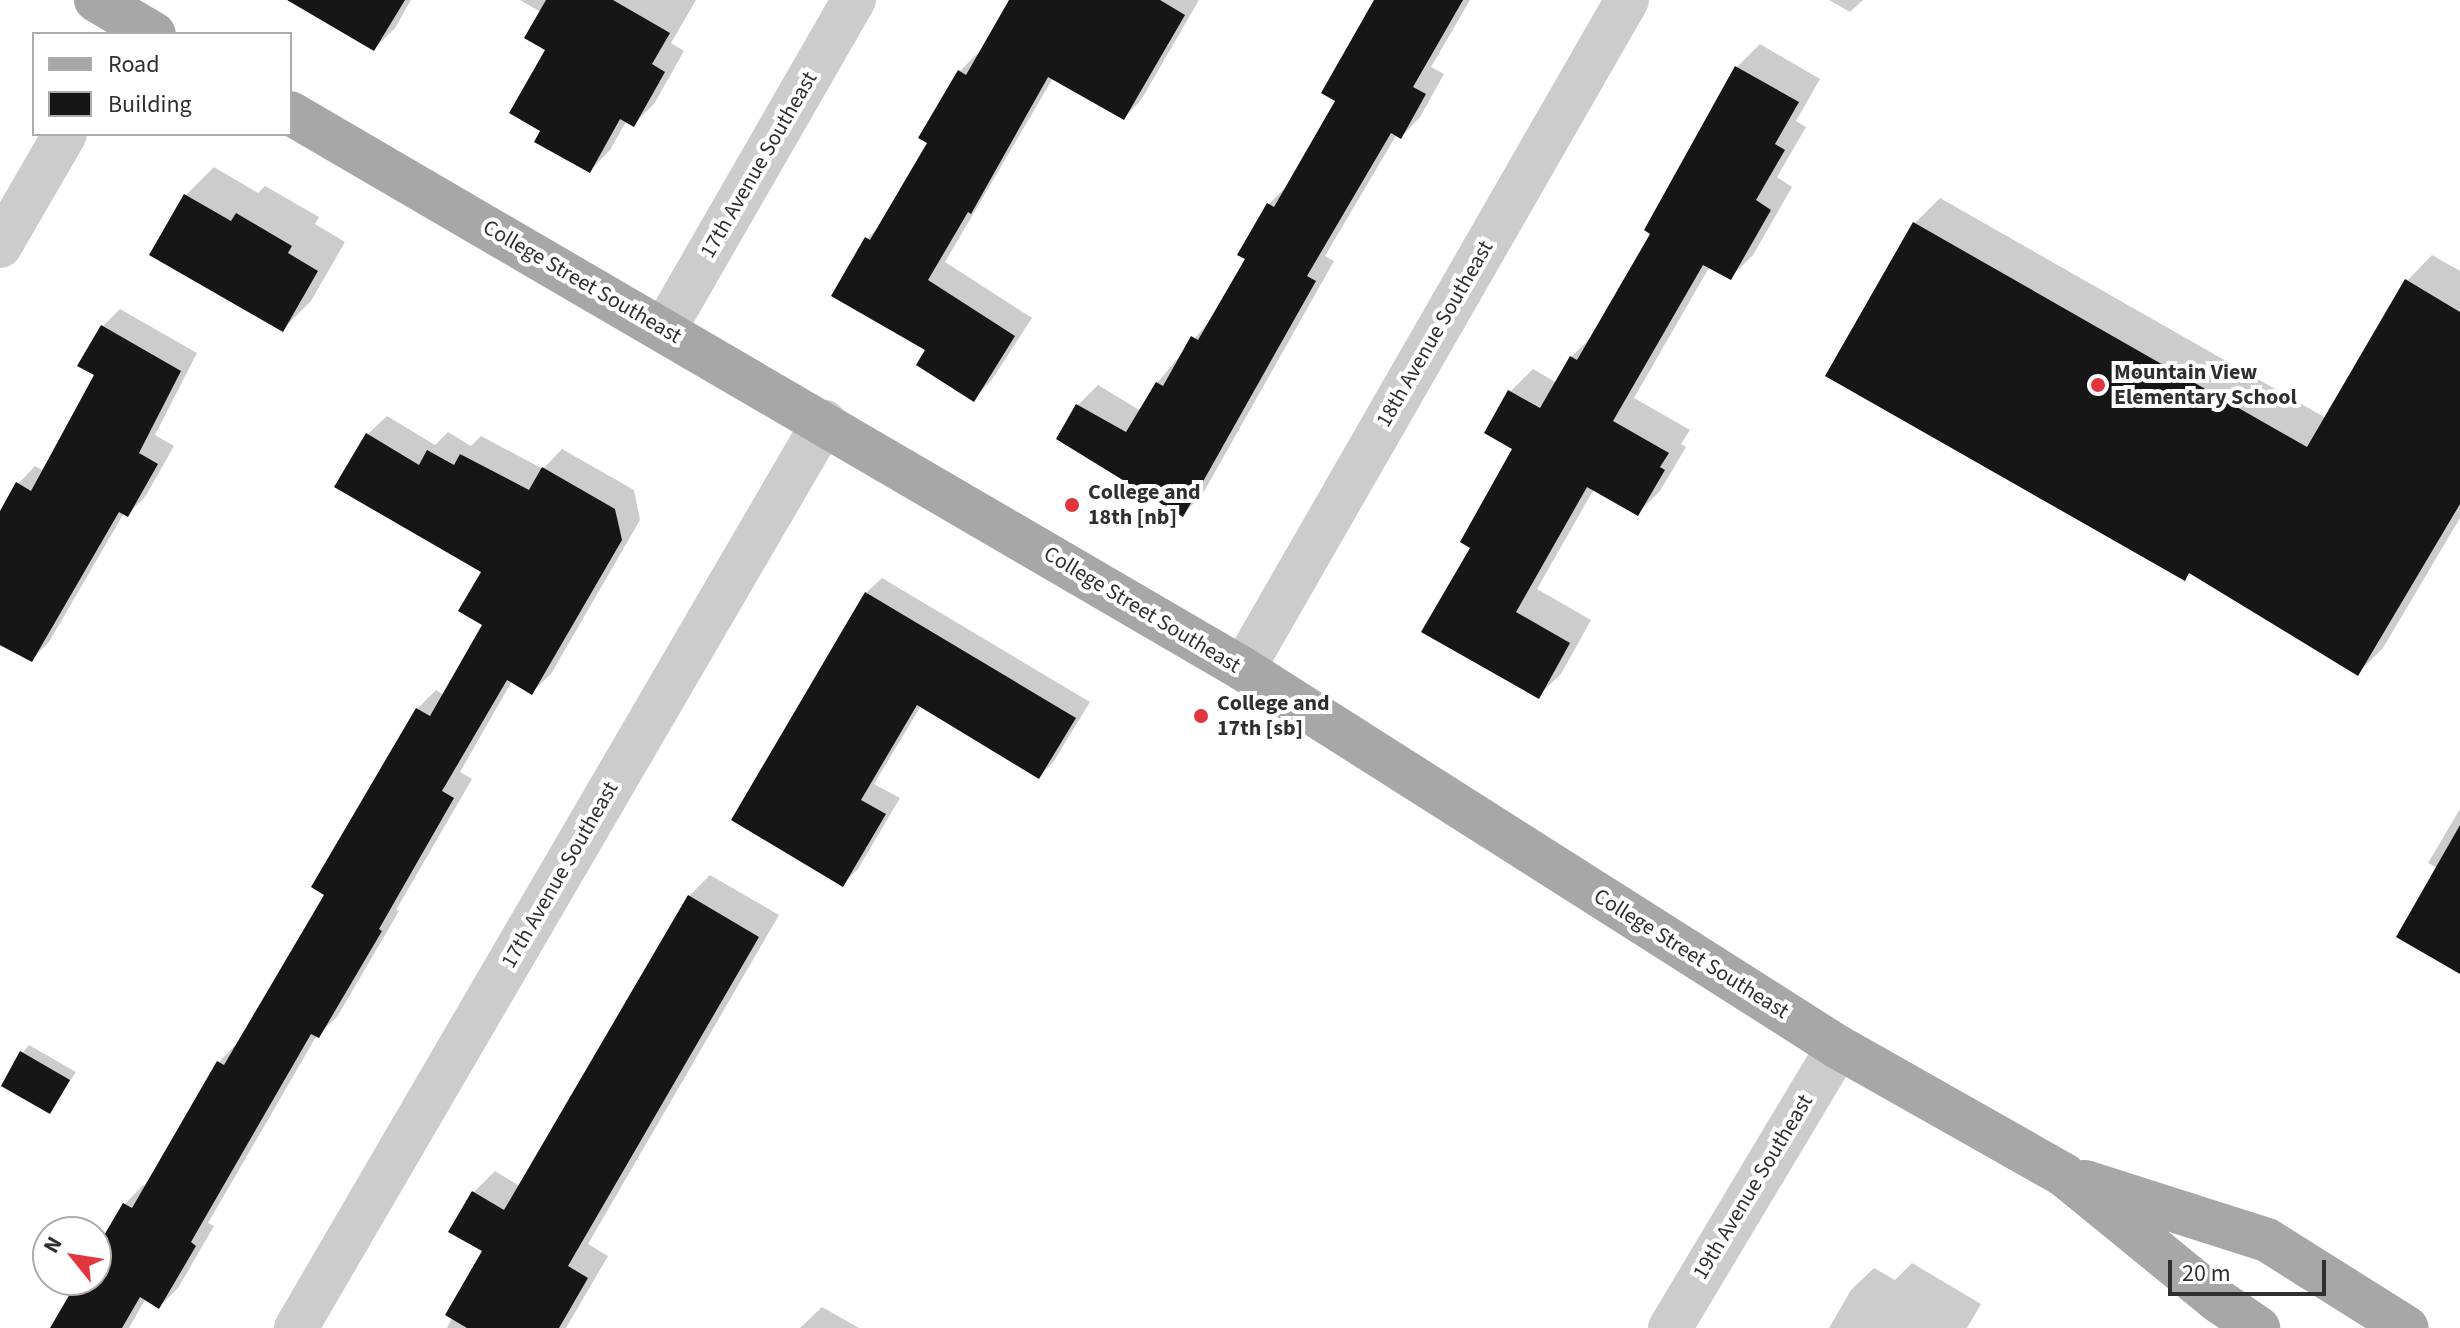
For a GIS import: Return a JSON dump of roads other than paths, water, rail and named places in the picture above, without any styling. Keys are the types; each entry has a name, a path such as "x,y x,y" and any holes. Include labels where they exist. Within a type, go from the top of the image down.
{"main road":[{"name":"College Street Southeast","path":"292,114 1243,669 1838,1047 2064,1175 2217,1300 2258,1328"},
{"name":"College Street Southeast","path":"2064,1175 2267,1240 2407,1328"}],"street":[{"name":"17th Avenue Southeast","path":"664,330 854,0"},
{"name":"18th Avenue Southeast","path":"1243,669 1627,0"},
{"path":"0,246 64,136"},
{"name":"17th Avenue Southeast","path":"296,1328 824,422"},
{"name":"19th Avenue Southeast","path":"1670,1328 1838,1047"}],"place":[{"name":"Mountain View Elementary School","path":"2098,385"},
{"name":"College and 18th [nb]","path":"1072,505"},
{"name":"College and 17th [sb]","path":"1201,716"}]}
